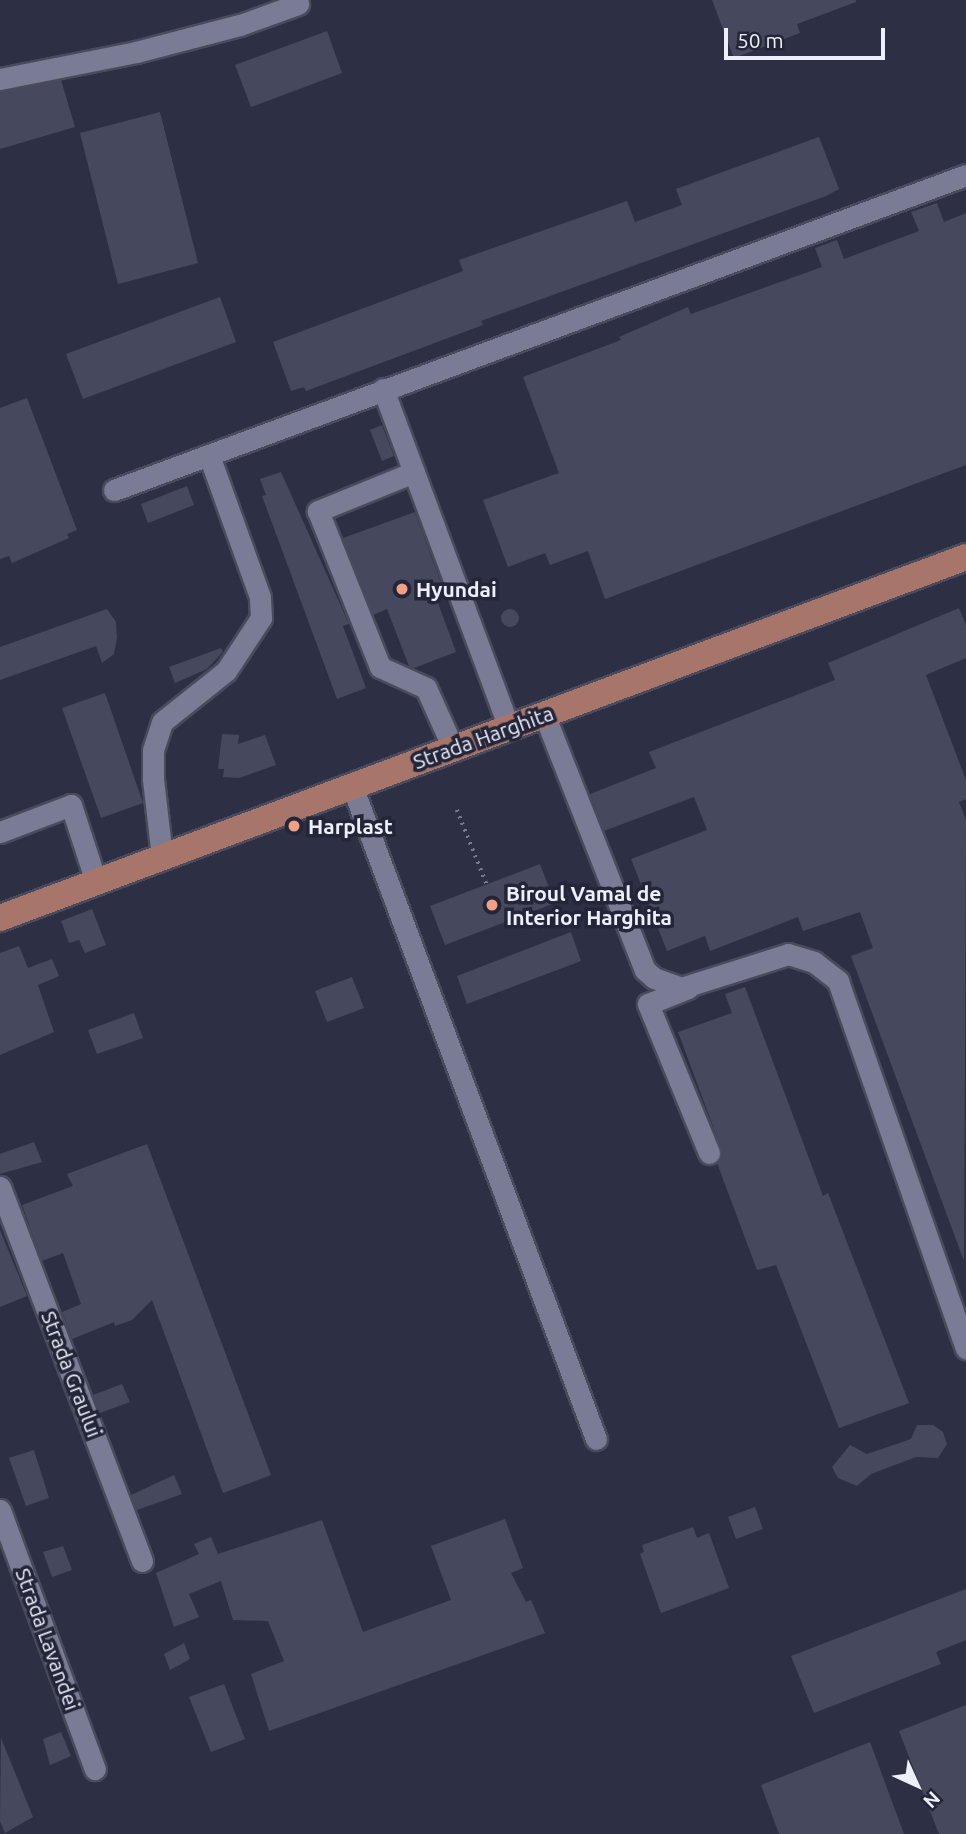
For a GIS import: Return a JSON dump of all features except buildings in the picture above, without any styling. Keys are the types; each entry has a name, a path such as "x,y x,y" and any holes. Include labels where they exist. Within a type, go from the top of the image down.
{"main road":[{"name":"Strada Harghita","path":"0,918 966,556"}],"street":[{"path":"0,79 136,52 240,25 298,4"},
{"path":"114,490 966,175"},
{"path":"383,389 509,727"},
{"path":"162,857 153,779 153,750 162,722 226,671 261,618 260,597 209,455"},
{"path":"414,472 318,511 380,667 426,688 453,748"},
{"path":"544,714 645,970 648,1004 709,1153"},
{"path":"352,786 596,1439"},
{"path":"0,832 71,805 96,882"},
{"path":"648,1004 695,984 788,954 814,961 838,981 966,1348"},
{"path":"645,970 667,985 695,984"},
{"name":"Strada Graului","path":"0,1187 142,1561"},
{"name":"Strada Lavandei","path":"0,1510 95,1769"}],"path":[{"path":"457,810 488,885"}],"place":[{"name":"Hyundai","path":"402,589"},
{"name":"Harplast","path":"294,826"},
{"name":"Biroul Vamal de Interior Harghita","path":"492,905"}]}
